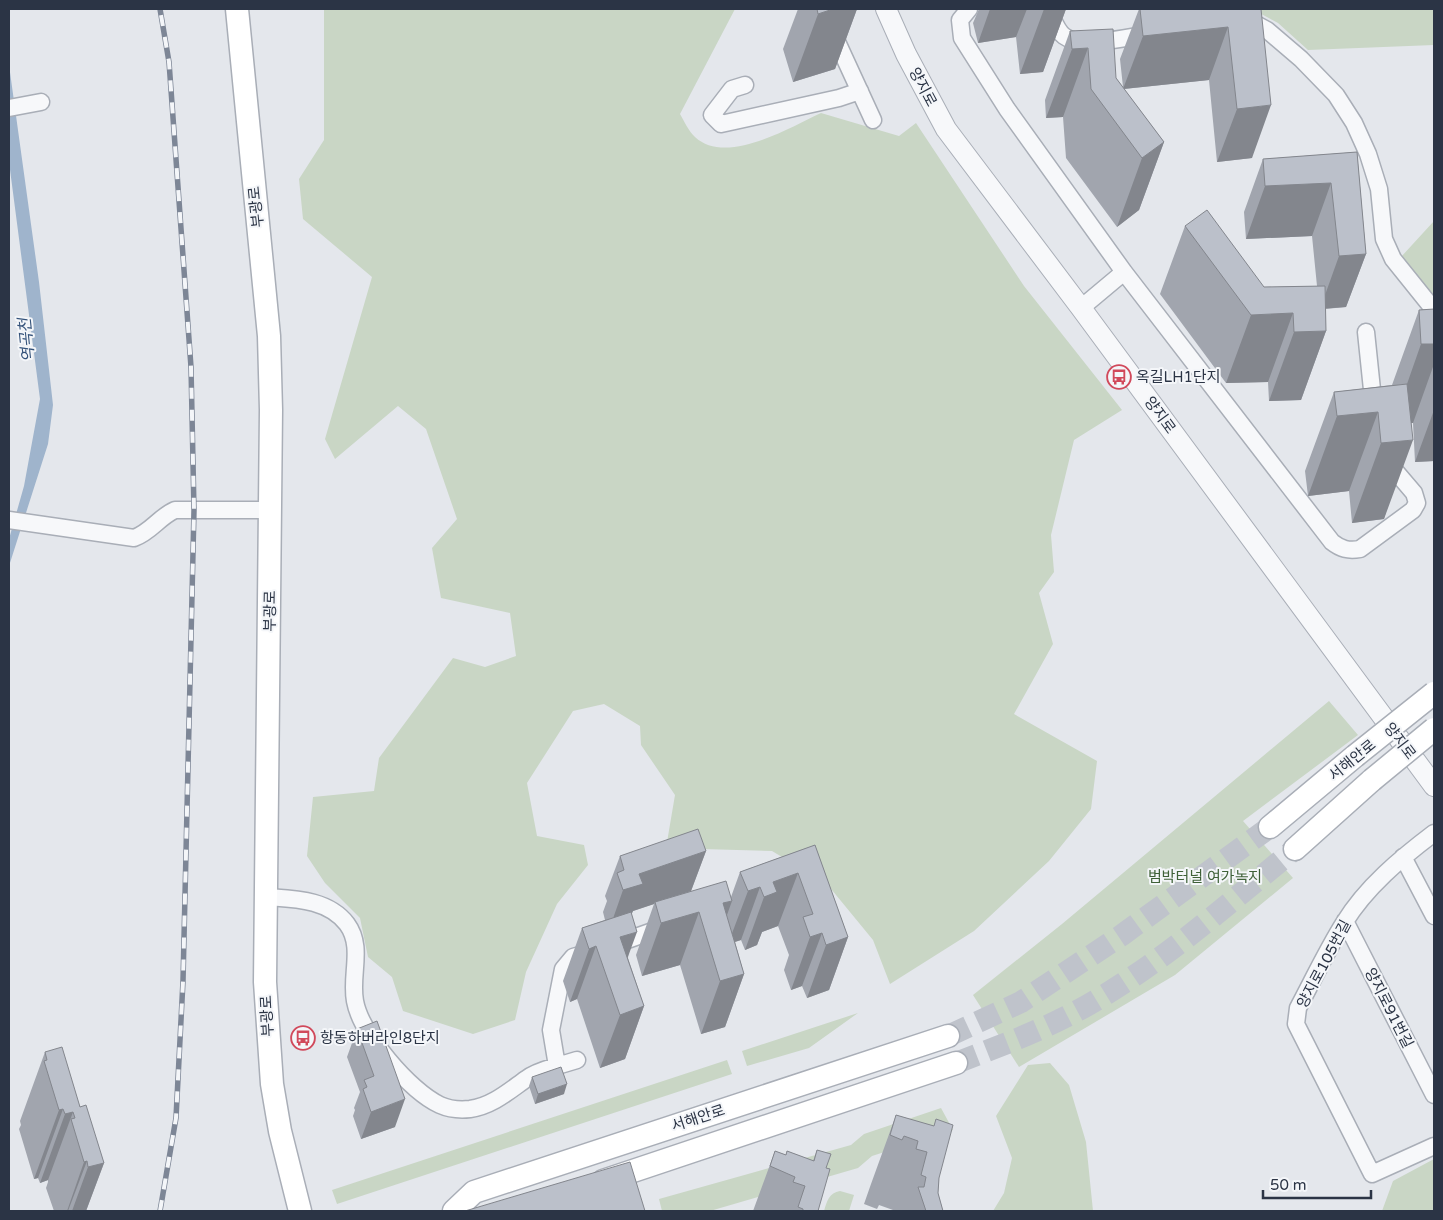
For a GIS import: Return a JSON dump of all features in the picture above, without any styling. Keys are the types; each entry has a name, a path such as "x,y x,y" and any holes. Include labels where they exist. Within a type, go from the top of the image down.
{"main road":[{"name":"부광로","path":"237,9 269,336 271,510 265,982 272,1084 280,1131 300,1211"},
{"name":"서해안로","path":"1270,828 1355,756 1434,693"},
{"name":"서해안로","path":"1295,849 1372,780 1434,729"},
{"name":"서해안로","path":"454,1211 474,1192 948,1036"},
{"name":"서해안로","path":"588,1186 956,1063"}],"street":[{"path":"822,9 873,120"},
{"name":"양지로","path":"886,9 906,54 946,129 1081,308 1434,786"},
{"path":"969,9 960,20 962,38 1007,109 1124,272 1332,542 1340,549 1350,551 1360,548 1413,510 1417,503 1414,493 1384,458 1377,442"},
{"path":"1048,9 1059,31 1074,40 1086,42 1163,32"},
{"path":"1228,9 1267,30 1301,59 1336,95 1354,123 1368,154 1379,189 1384,239 1393,259 1434,310"},
{"path":"745,85 732,89 712,115 721,124 839,98 860,91"},
{"path":"9,108 40,102"},
{"path":"1081,308 1124,272"},
{"path":"1366,332 1375,424"},
{"path":"9,520 134,538 143,535 164,515 175,510 271,510"},
{"name":"양지로105번길","path":"1434,833 1403,856 1372,888 1345,921 1298,1008 1296,1024 1372,1174 1434,1146"},
{"path":"1403,856 1434,916"},
{"path":"266,897 305,900 323,906 338,915 347,924 353,936 356,950 354,990 360,1016 373,1039 409,1081 440,1105 471,1109 504,1096 535,1073 577,1060"},
{"name":"양지로91번길","path":"1345,921 1434,1095"},
{"path":"557,1066 551,1030 566,963 573,957 675,924"}],"green space":[{"path":"324,9 735,9 680,114 693,135 708,145 723,148 740,146 758,142 821,113 899,136 916,123 1024,286 1122,410 1074,440 1051,535 1054,572 1039,593 1053,644 1014,714 1097,761 1091,809 1049,861 974,931 890,984 873,940 827,884 772,851 666,848 675,795 641,745 640,726 604,704 573,711 527,783 537,836 584,845 588,865 557,904 526,972 515,1020 473,1034 403,1011 392,977 368,957 360,918 325,883 307,856 313,797 374,791 379,758 453,658 485,667 516,656 510,613 441,598 432,548 457,519 426,429 398,406 335,459 325,439 372,277 303,219 299,179 324,140"},
{"path":"1252,9 1434,9 1434,45 1308,50 1278,23"},
{"path":"1434,221 1434,300 1401,257"},
{"name":"범박터널 여가녹지","path":"1329,701 1358,735 1243,821 1293,878 1175,975 1019,1067 973,995 1062,924"},
{"path":"858,1013 809,1048 747,1066 742,1051"},
{"path":"727,1060 732,1074 337,1204 332,1190"},
{"path":"1050,1063 1069,1085 1086,1142 1093,1211 993,1211 1004,1193 1012,1158 996,1116 1028,1065"},
{"path":"941,1108 953,1130 872,1156 858,1168 710,1211 662,1211 659,1199 851,1145 864,1134"},
{"path":"1434,1159 1434,1211 1382,1211 1393,1181"},
{"path":"840,1191 854,1195 849,1211 824,1211 827,1201 831,1196"}],"water":[{"path":"9,65 39,282 53,405 48,444 9,566 9,539 24,486 40,399 9,162"}],"building":[{"path":"817,9 833,9 818,14"},
{"path":"1140,9 1261,9 1271,105 1237,109 1228,27 1143,36"},
{"path":"1113,29 1116,78 1164,142 1142,158 1091,89 1088,48 1072,49 1070,31"},
{"path":"1357,152 1366,254 1339,256 1331,183 1265,186 1263,159"},
{"path":"1207,210 1264,287 1325,286 1326,331 1294,332 1293,313 1251,315 1185,226"},
{"path":"1434,309 1434,344 1421,344 1419,310"},
{"path":"1407,384 1413,440 1381,443 1378,412 1337,416 1334,392"},
{"path":"698,829 706,851 639,874 643,884 623,890 617,873 624,870 620,856"},
{"path":"815,845 848,937 826,945 822,933 810,937 803,917 813,914 798,873 773,882 777,892 764,897 760,887 748,891 740,872"},
{"path":"726,881 732,901 723,903 744,974 720,981 699,912 661,923 655,902"},
{"path":"631,912 637,932 620,937 644,1006 620,1015 596,946 589,949 582,928"},
{"path":"377,1021 405,1099 371,1112 363,1089 367,1087 364,1080 374,1076 357,1029"},
{"path":"62,1047 80,1107 86,1105 104,1163 88,1167 87,1161 84,1162 71,1119 75,1118 73,1112 65,1114 63,1109 59,1110 44,1061 47,1060 45,1052"},
{"path":"561,1067 567,1084 538,1094 532,1077"},
{"path":"896,1115 934,1126 936,1119 953,1125 939,1178 938,1193 943,1211 926,1211 918,1187 924,1187 926,1177 921,1175 927,1152 916,1149 918,1141 904,1136 902,1140 890,1135"},
{"path":"817,1150 831,1154 826,1168 830,1169 818,1211 803,1211 803,1209 798,1207 805,1186 793,1182 795,1177 770,1166 775,1151 786,1155 787,1151 814,1161"},
{"path":"630,1162 645,1211 465,1211"}],"tunnel":[{"path":"948,1036 1021,1002 1122,935 1270,827"},
{"path":"956,1063 1047,1026 1081,1009 1124,983 1175,947 1295,849"}],"railway":[{"path":"160,9 169,62 191,367 194,510 183,981 176,1118 160,1211"}],"place":[{"name":"옥길LH1단지","path":"1119,377"},
{"name":"항동하버라인8단지","path":"303,1038"}],"water label":[{"name":"역곡천","path":"27,340"}]}
